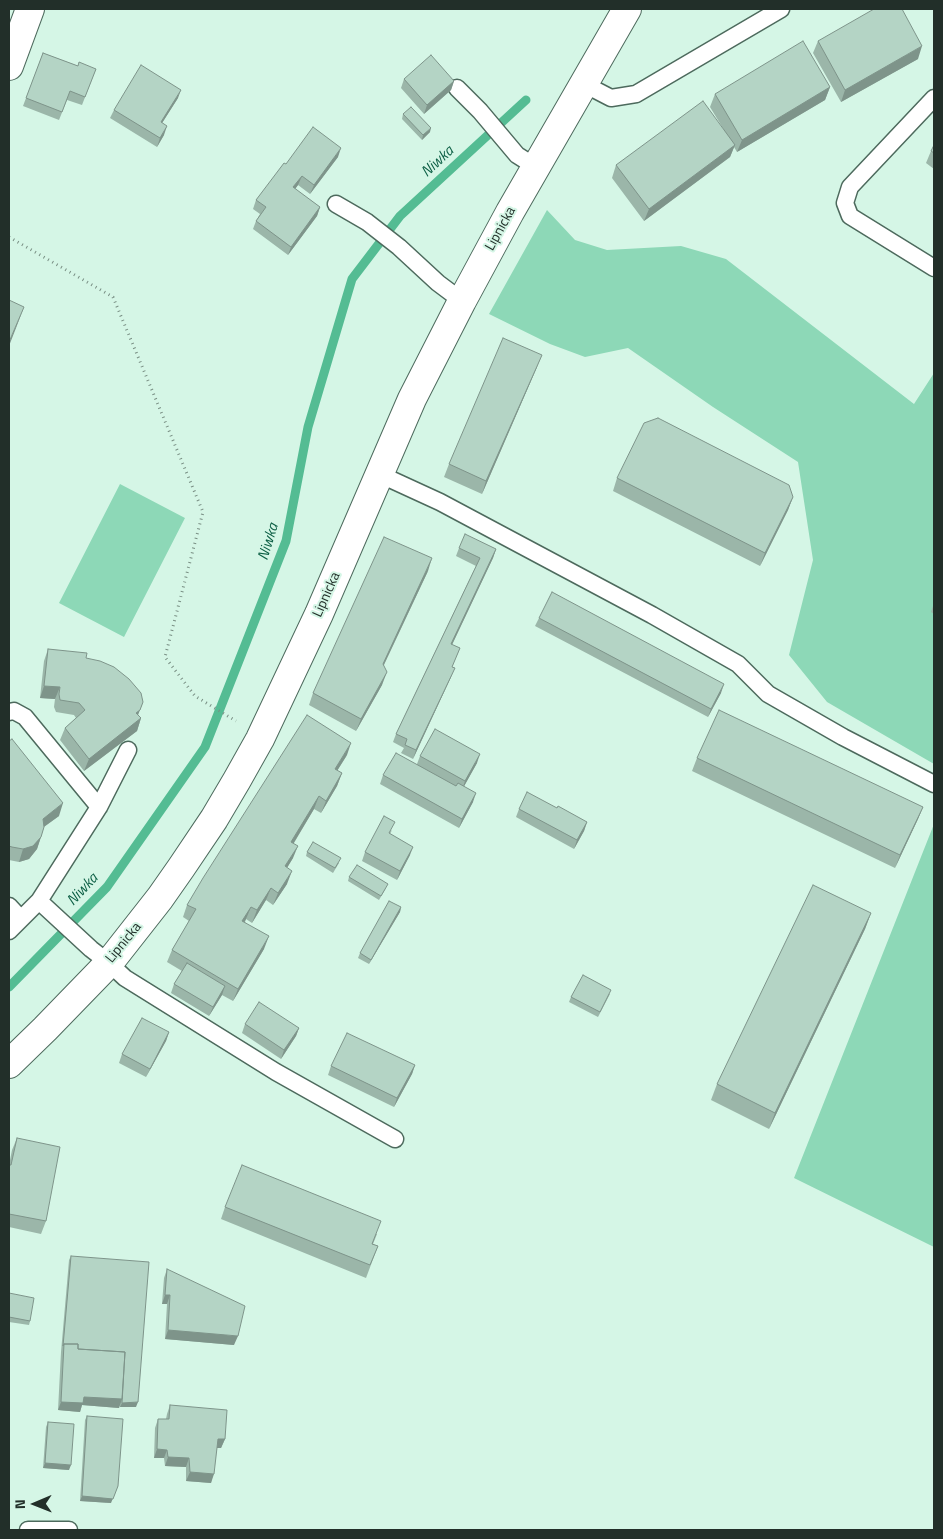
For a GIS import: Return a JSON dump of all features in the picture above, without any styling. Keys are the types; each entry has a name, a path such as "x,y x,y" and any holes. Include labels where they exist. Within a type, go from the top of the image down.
{"street":[{"path":"9,66 30,9"},
{"name":"Lipnicka","path":"9,1064 109,963 160,898 214,819 251,755 319,614 412,399 462,301 627,9"}],"lane":[{"path":"584,84 612,98 636,94 780,9"},
{"path":"457,88 480,111 506,143 518,155 536,167"},
{"path":"934,98 850,187 845,202 850,216 934,268"},
{"path":"336,204 367,222 399,247 438,283 462,301"},
{"path":"379,474 440,502 652,614 738,664 768,694 843,737 934,784"},
{"path":"9,712 14,711 25,717 99,807"},
{"path":"9,931 21,920 45,907 128,750"},
{"path":"9,906 21,920"},
{"path":"45,907 125,978 276,1072 395,1139"},
{"path":"28,1530 69,1530"}],"path":[{"path":"9,238 114,297 203,512 166,657 195,696 241,725"}],"green space":[{"path":"547,210 575,240 607,250 681,246 726,259 914,404 934,373 934,764 827,702 789,655 813,560 798,462 713,407 628,348 585,357 550,344 489,314"},
{"path":"120,484 185,518 124,637 59,603"},
{"path":"934,824 934,1247 794,1178"}],"building":[{"path":"874,9 902,9 922,46 845,90 818,41"},
{"path":"803,41 830,87 742,140 715,94"},
{"path":"43,53 78,66 79,62 96,69 85,97 70,91 62,112 26,98"},
{"path":"431,55 454,81 427,105 404,79"},
{"path":"141,65 181,90 161,122 167,126 160,138 114,110"},
{"path":"703,101 735,145 649,209 616,165"},
{"path":"411,107 431,128 423,135 403,114"},
{"path":"313,127 341,148 314,185 302,176 293,187 320,207 291,247 256,221 266,207 256,200"},
{"path":"9,300 24,307 9,342"},
{"path":"503,338 542,355 486,481 449,464"},
{"path":"658,418 789,485 793,497 765,553 617,478 644,423"},
{"path":"465,534 496,549 451,644 460,648 452,667 455,668 416,750 405,745 407,739 396,734 480,558 459,548"},
{"path":"384,537 432,558 383,664 387,672 361,719 313,693"},
{"path":"552,592 724,684 711,709 539,618"},
{"path":"48,649 87,653 86,658 114,667 129,679 141,693 143,702 140,710 136,713 141,718 89,759 65,728 85,710 79,703 60,700 60,687 44,686"},
{"path":"719,710 923,807 900,855 697,758"},
{"path":"307,715 351,743 335,769 342,773 326,801 319,796 291,842 298,846 285,866 292,871 278,893 271,888 257,910 251,907 242,921 269,936 238,989 172,950 196,909 187,905"},
{"path":"435,729 480,754 465,781 420,756"},
{"path":"12,739 63,803 43,819 44,827 41,837 33,846 23,849 9,846 9,741"},
{"path":"396,753 456,786 458,783 476,793 462,819 383,775"},
{"path":"527,792 587,822 577,840 519,809"},
{"path":"384,816 395,822 389,833 413,847 400,871 365,852"},
{"path":"313,842 341,858 335,868 307,852"},
{"path":"357,865 388,884 381,896 349,877"},
{"path":"813,885 871,913 775,1113 717,1084"},
{"path":"389,901 401,907 371,960 360,953"},
{"path":"187,963 225,986 213,1007 174,984"},
{"path":"583,975 611,990 600,1012 571,997"},
{"path":"259,1002 299,1028 284,1050 245,1024"},
{"path":"142,1018 169,1032 150,1069 122,1054"},
{"path":"347,1033 415,1065 397,1098 331,1066"},
{"path":"17,1138 60,1147 46,1221 9,1214 9,1165 11,1165"},
{"path":"242,1165 381,1221 372,1244 378,1246 370,1265 225,1207"},
{"path":"71,1256 149,1262 138,1402 122,1403 125,1352 78,1349 78,1344 64,1344 63,1346"},
{"path":"167,1269 245,1306 238,1336 168,1330 170,1295 165,1295"},
{"path":"9,1293 34,1298 30,1321 9,1317"},
{"path":"64,1344 78,1344 78,1349 125,1352 122,1399 84,1397 83,1403 61,1402"},
{"path":"170,1405 227,1410 225,1439 218,1439 214,1474 190,1472 189,1458 168,1457 167,1450 157,1449 158,1419 169,1419"},
{"path":"87,1416 123,1419 118,1486 113,1499 82,1496"},
{"path":"48,1422 74,1424 71,1465 45,1463"}],"waterway":[{"name":"Niwka","path":"9,987 107,887 205,747 286,541 308,427 352,279 400,216 526,100"}]}
